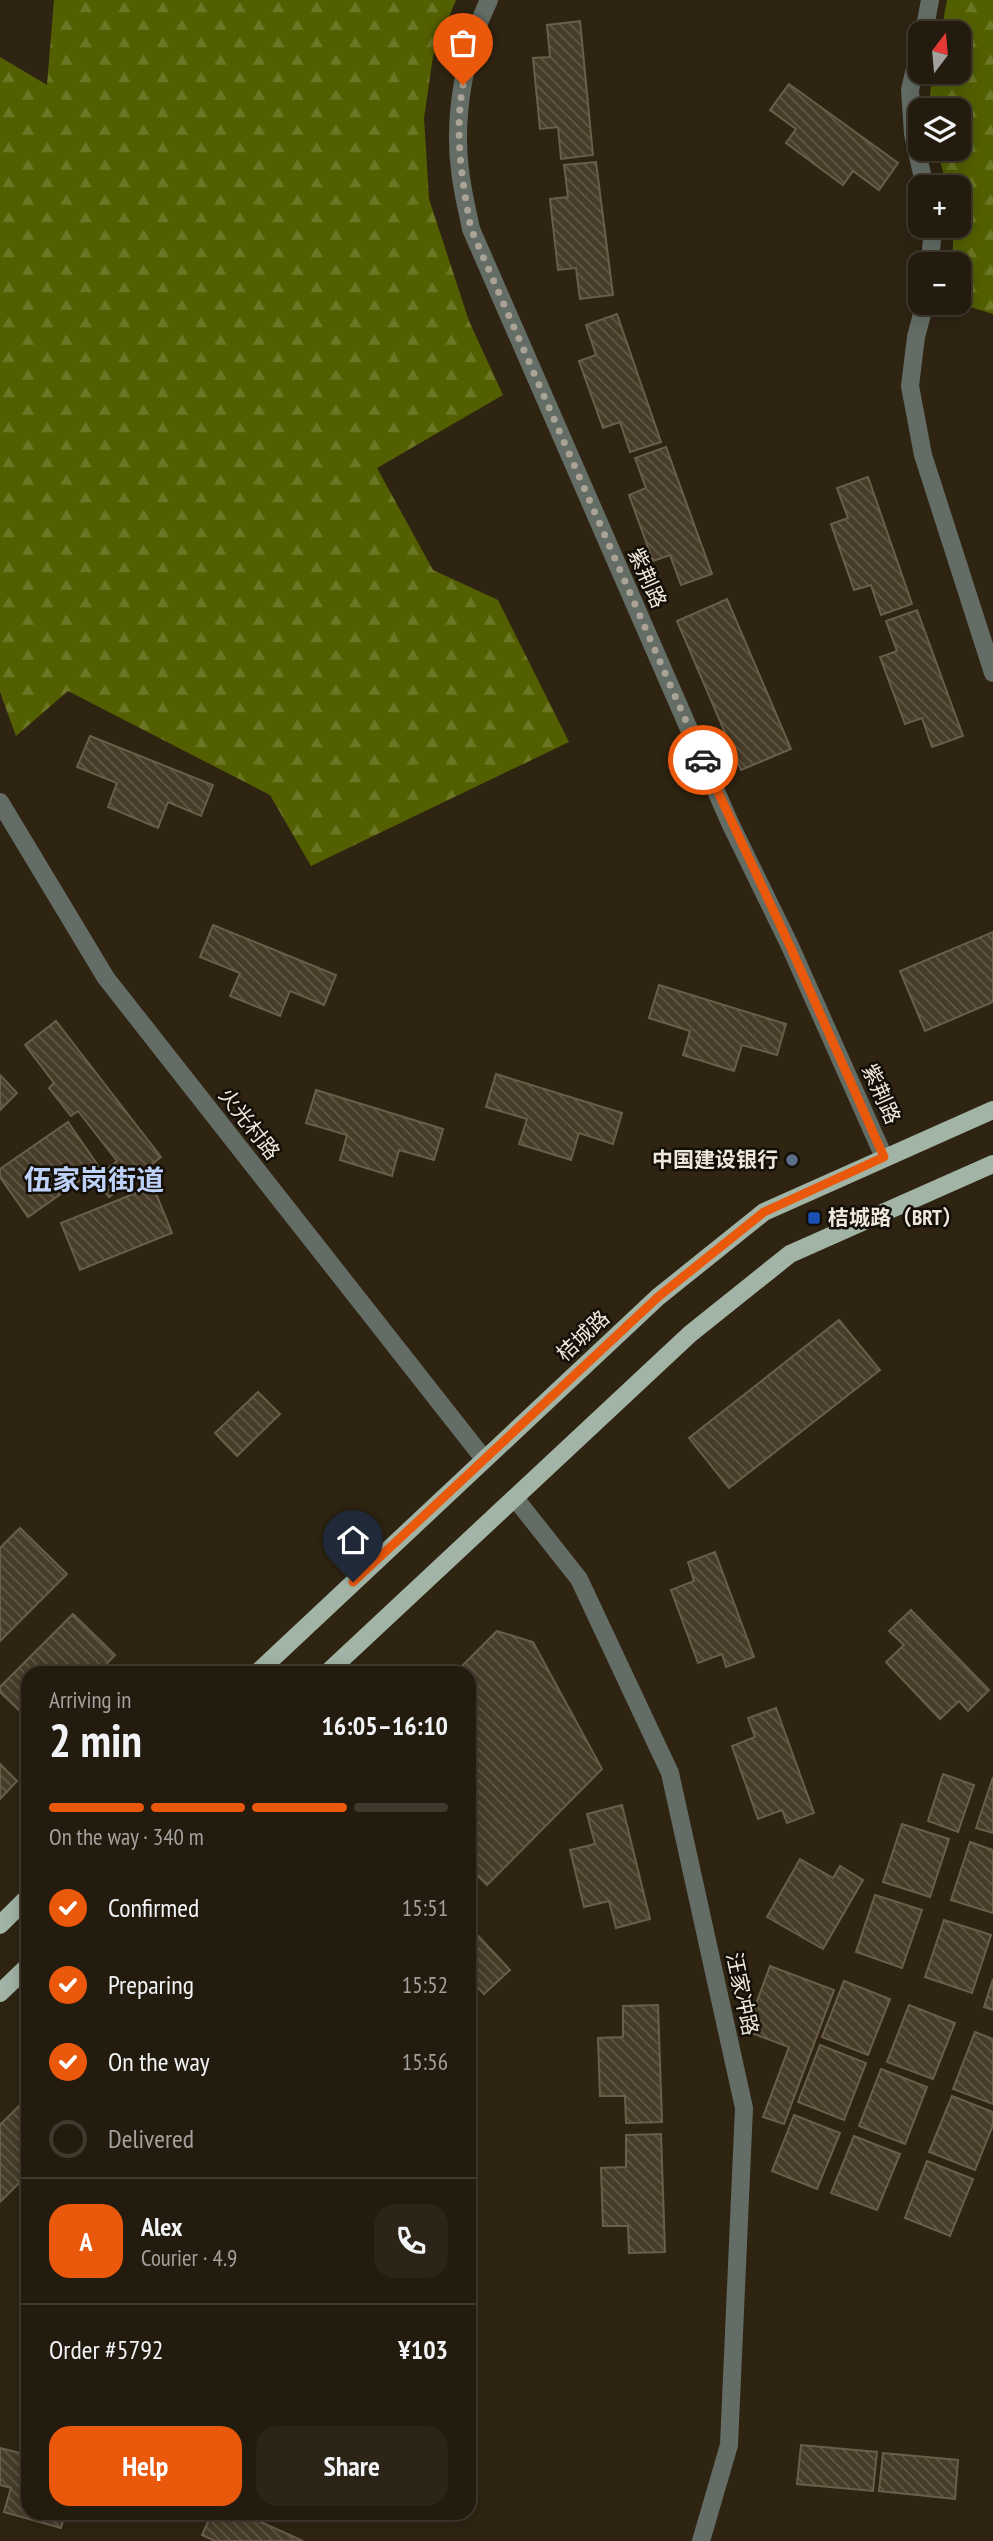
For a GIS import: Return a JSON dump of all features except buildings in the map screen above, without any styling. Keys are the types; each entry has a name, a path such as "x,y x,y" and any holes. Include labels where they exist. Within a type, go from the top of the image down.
{"main road":[{"name":"桔城路","path":"264,1666 658,1297 764,1212 993,1110"},
{"path":"334,1666 690,1334 790,1254 993,1164"},
{"path":"0,1924 21,1904"},
{"path":"0,1993 21,1973"}],"street":[{"name":"紫荆路","path":"489,0 471,47 459,104 459,168 471,229 725,811 790,946 884,1157"},
{"path":"926,21 930,0"},
{"path":"911,84 913,134 922,175"},
{"path":"922,315 916,337 911,386 923,455 993,673"},
{"name":"火光村路","path":"0,802 106,978 484,1459"},
{"name":"汪家冲路","path":"515,1497 579,1579 670,1773 744,2108 729,2445 701,2541"}],"green space":[{"path":"54,0 456,0 433,56 424,118 429,199 469,321 503,395 377,468 433,570 498,600 569,742 311,866 270,795 68,691 16,736 0,692 0,57 47,85"},
{"path":"947,0 993,0 993,314 971,307 971,252 953,252 953,238 971,238 971,175 944,175 940,161 971,161 971,98 930,98 930,94 931,84 971,84 971,21 943,21"}],"way so far":[{"path":"463,85 459,104 459,168 471,229 703,760"}],"place":[{"name":"中国建设银行","path":"792,1160"},
{"name":"桔城路（BRT）","path":"814,1218"}],"district":[{"name":"伍家岗街道","path":"94,1180"}],"route":[{"path":"353,1582 658,1297 764,1212 884,1157 703,760"}]}
